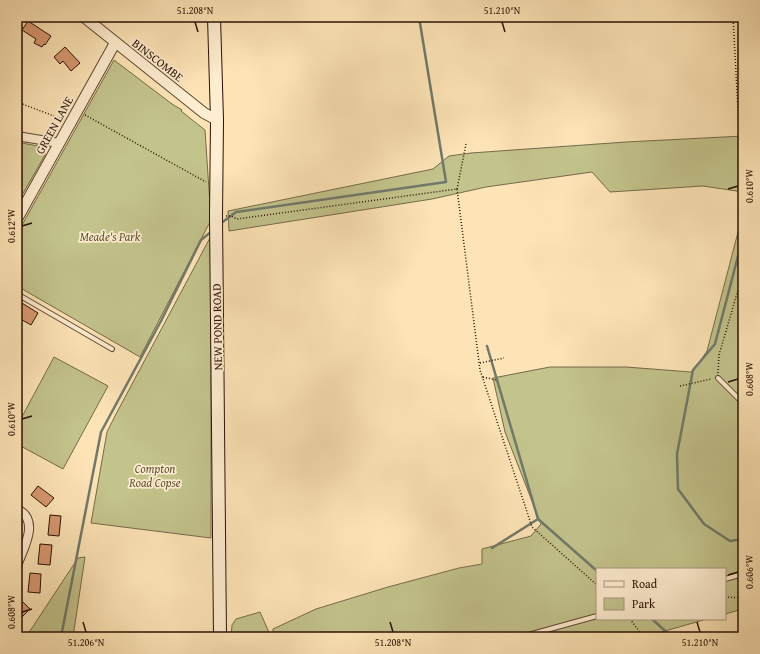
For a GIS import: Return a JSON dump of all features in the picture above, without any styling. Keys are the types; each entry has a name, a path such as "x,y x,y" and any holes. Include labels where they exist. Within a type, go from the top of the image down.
{"main road":[{"name":"NEW POND ROAD","path":"214,17 217,120 216,182 220,637"}],"street":[{"name":"BINSCOMBE","path":"84,17 204,113 217,120"},
{"name":"GREEN LANE","path":"17,219 116,43"},
{"path":"17,136 59,143"},
{"path":"17,509 24,513 28,519 30,527 17,566"}],"lane":[{"path":"17,294 112,349"},
{"path":"718,378 743,403"},
{"path":"726,579 743,574"},
{"path":"521,637 596,616"}],"path":[{"path":"733,17 738,128 743,129"},
{"path":"17,102 70,123"},
{"path":"76,113 84,114 209,183 216,182"},
{"path":"466,144 457,189 483,377 532,527 596,584"},
{"path":"230,216 237,219 457,189"},
{"path":"680,386 718,378 719,355 743,273"},
{"path":"480,363 504,358"},
{"path":"483,377 496,380"},
{"path":"726,597 743,598"},
{"path":"631,620 642,637"}],"green space":[{"name":"Meade's Park","path":"114,60 182,110 181,111 205,130 211,220 140,357 17,286 17,234"},
{"path":"743,136 743,192 703,186 610,192 592,172 486,187 432,199 229,231 228,211 433,169 449,156 471,153 626,142"},
{"path":"17,142 43,147 45,150 45,155 17,204"},
{"path":"743,213 743,609 726,614 726,568 596,568 596,620 704,620 644,637 273,637 273,629 316,609 388,587 459,568 482,564 482,549 531,536 541,524 505,432 493,378 550,367 626,367 691,372 707,351"},
{"name":"Compton Road Copse","path":"211,236 211,538 91,523 107,432"},
{"path":"54,357 108,386 63,469 17,444 17,426"},
{"path":"85,557 73,637 26,637 78,558"},
{"path":"260,612 271,637 231,637 232,625 236,619"}],"building":[{"path":"28,21 51,36 42,47 34,43 36,39 22,30"},
{"path":"65,47 80,63 71,71 63,61 60,64 54,57"},
{"path":"17,300 38,313 31,325 17,317"},
{"path":"38,486 54,498 46,507 31,495"},
{"path":"50,515 61,516 59,536 48,535"},
{"path":"40,544 52,545 50,565 38,564"},
{"path":"30,573 41,574 40,593 28,592"},
{"path":"23,602 30,609 17,622 17,608"}],"waterway":[{"path":"220,224 236,212 446,182 419,17"},
{"path":"61,637 101,432 161,321 201,240 212,231"},
{"path":"743,237 715,344 693,370 677,454 678,489 704,524 730,541 743,539"},
{"path":"487,346 538,519 596,570"},
{"path":"492,548 538,519"},
{"path":"653,620 672,637"}]}
